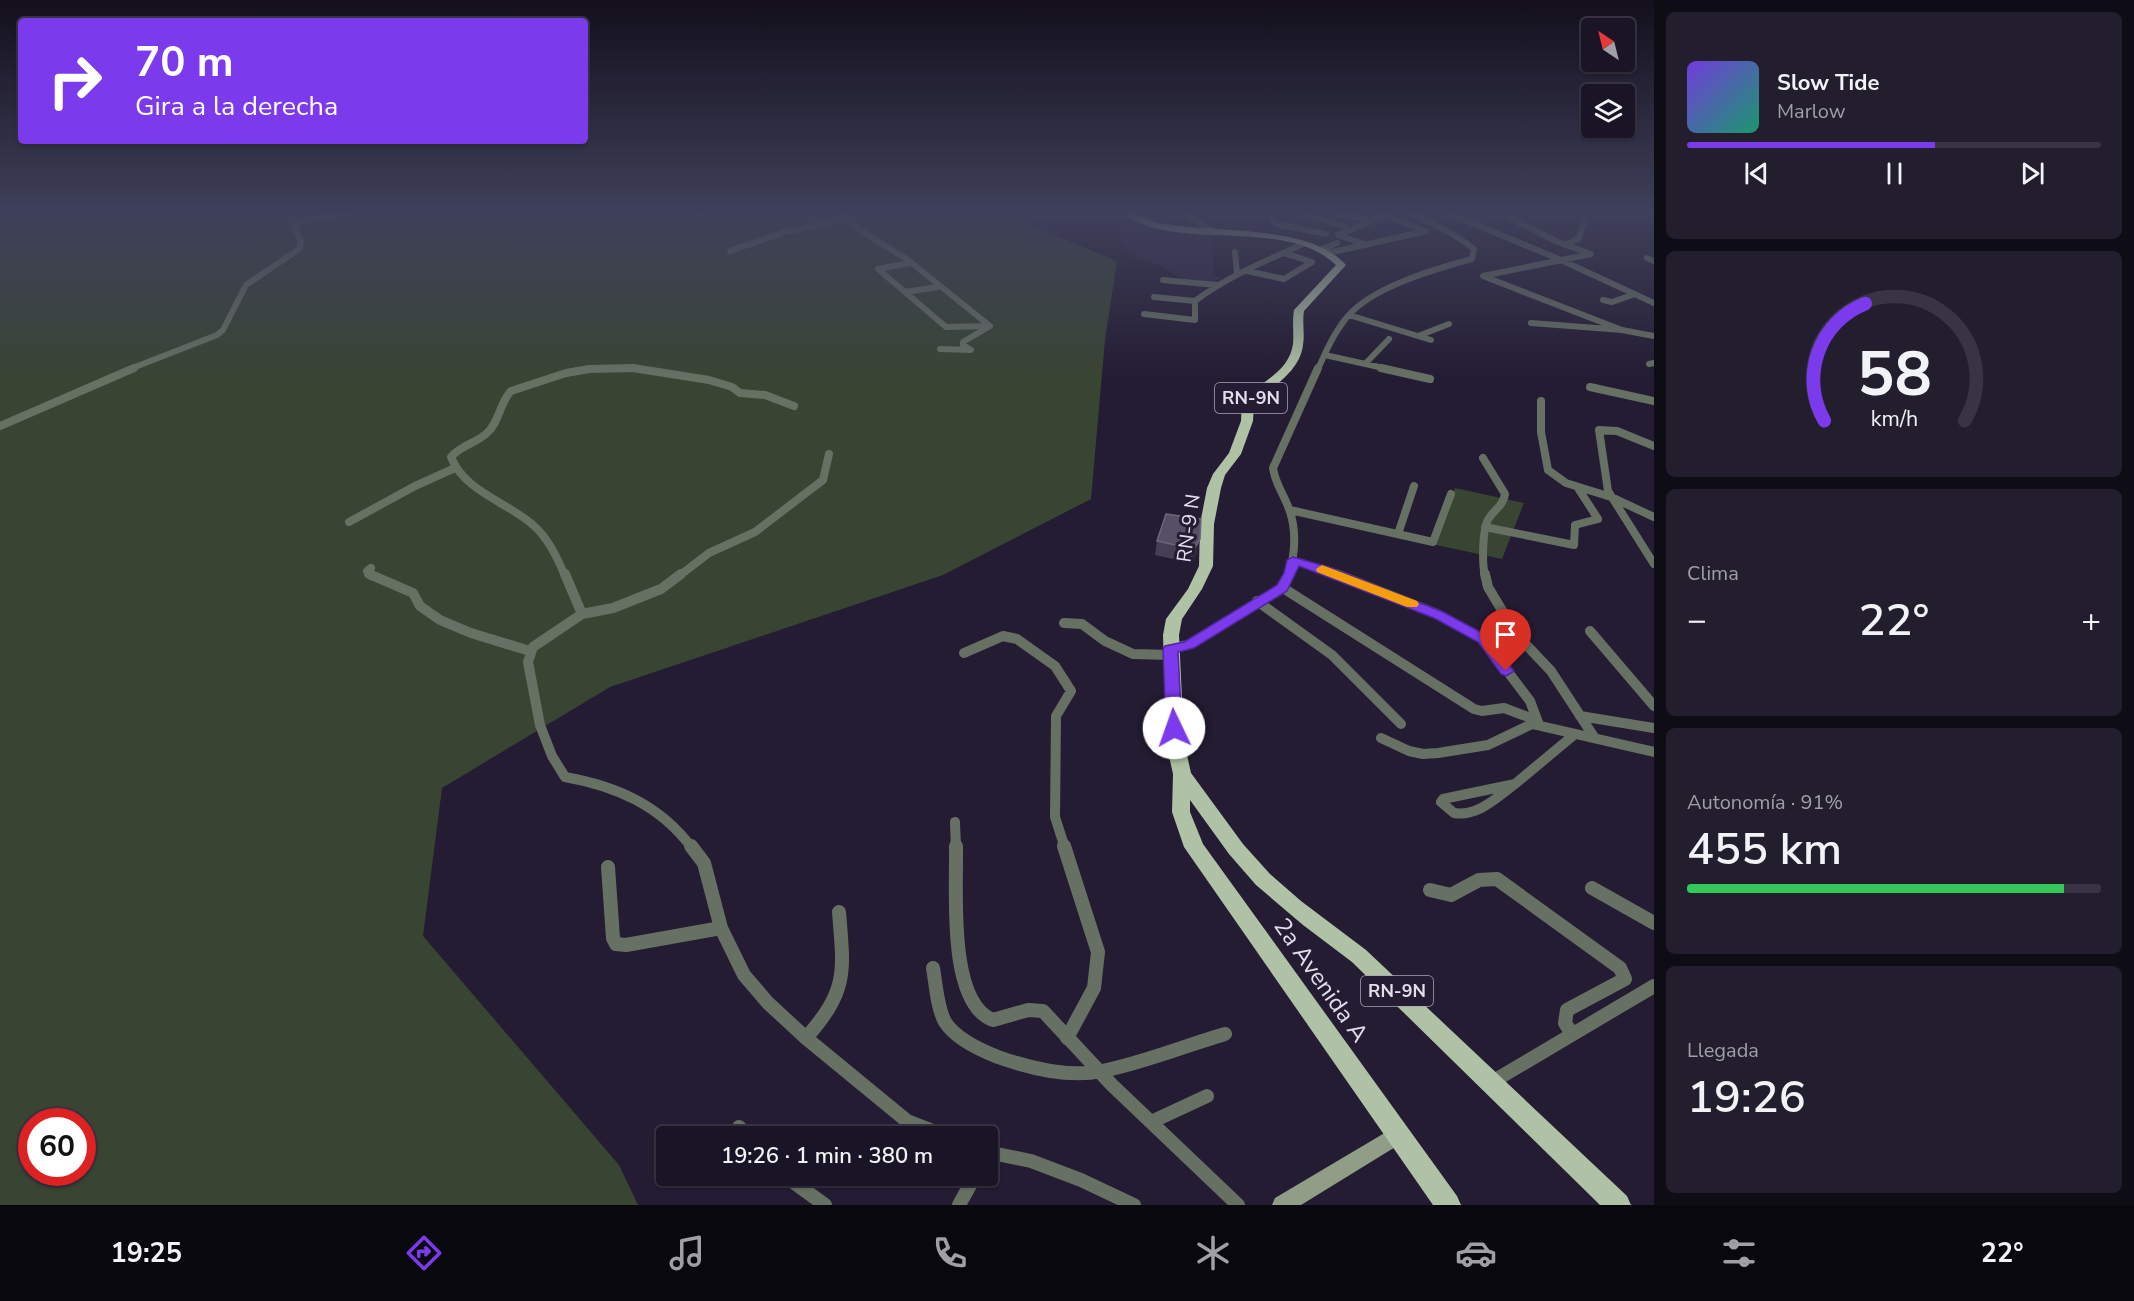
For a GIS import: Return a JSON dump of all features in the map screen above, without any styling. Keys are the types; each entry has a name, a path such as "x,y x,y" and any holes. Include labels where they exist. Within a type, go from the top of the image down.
{"main road":[{"name":"RN-9 N","path":"1182,774 1175,742 1170,652 1174,619 1195,589 1206,566 1207,524 1214,488 1219,474 1235,454 1247,421 1248,401 1277,379 1291,363 1298,345 1299,310 1338,268"},
{"name":"RN-9N","path":"1182,774 1237,850 1274,888 1333,938 1359,956 1617,1205"},
{"name":"2a Avenida A","path":"1182,774 1181,812 1194,847 1448,1205"},
{"path":"1282,1205 1398,1134"}],"street":[{"path":"0,426 130,369 217,335 226,326 241,291 271,268"},
{"path":"878,268 946,327 990,326"},
{"path":"916,268 990,326"},
{"path":"1236,268 1237,274"},
{"path":"1154,297 1195,301 1217,285 1253,268"},
{"path":"1247,271 1284,279 1302,268"},
{"path":"1064,623 1082,624 1105,641 1133,654 1170,652 1188,645 1257,601 1283,588 1291,573 1294,535 1290,510 1274,479 1273,468 1325,355 1348,315 1371,298 1404,281 1439,268"},
{"path":"1518,268 1483,275 1556,306 1622,330"},
{"path":"1579,268 1653,302"},
{"path":"1163,280 1217,285"},
{"path":"905,292 938,286"},
{"path":"1603,300 1612,302 1635,294"},
{"path":"1144,314 1195,320 1195,301"},
{"path":"1348,315 1431,340"},
{"path":"1531,323 1622,330 1654,336"},
{"path":"1418,336 1449,324"},
{"path":"940,349 971,350 963,342 990,326"},
{"path":"1366,363 1389,339"},
{"path":"1325,355 1430,379"},
{"path":"582,614 543,534 531,522 462,476 451,459 454,452 488,434 506,396 511,391 566,373 589,369 633,368 709,380 732,387 740,393 765,395 794,406"},
{"path":"1590,387 1654,401"},
{"path":"1541,401 1541,432 1548,470 1566,483 1611,497 1654,517"},
{"path":"1654,446 1617,431 1599,430 1608,491 1654,564"},
{"path":"828,454 823,480 756,532 709,553 661,588 613,608 582,614 541,640 530,651 528,662 540,725 562,774 569,779 593,782 623,792 647,805 680,831 704,863 721,928 744,975 768,1003 806,1038 907,1121 920,1126"},
{"path":"1483,458 1505,494 1503,504 1485,527 1484,570 1489,590 1516,634 1551,671 1594,738"},
{"path":"350,522 415,486 455,468"},
{"path":"1398,534 1414,486"},
{"path":"1485,527 1574,545 1575,525 1598,519 1578,488"},
{"path":"1290,510 1434,542 1451,494"},
{"path":"1293,560 1328,571 1438,615 1483,639 1530,701 1537,722"},
{"path":"371,568 367,571 369,575 413,593 419,605 431,615 472,632 530,651"},
{"path":"1283,588 1474,709 1482,711 1504,708 1575,734 1654,752"},
{"path":"1257,601 1332,655 1401,724"},
{"path":"1590,631 1654,706"},
{"path":"964,653 1003,636 1017,639 1055,666 1071,691 1056,716 1055,817 1098,952 1099,974 1093,992 1066,1038"},
{"path":"1580,716 1654,728"},
{"path":"1381,738 1409,751 1423,754 1438,753 1488,745 1537,722"},
{"path":"1515,784 1443,799 1441,802 1453,814 1460,815 1478,810 1515,784 1575,734"},
{"path":"955,822 959,962 968,994 980,1013 992,1020 1003,1019 1031,1009 1040,1010 1100,1072 1238,1205"},
{"path":"608,867 613,938 616,944 626,945 721,928"},
{"path":"1430,890 1446,897 1453,896 1482,878 1497,879 1620,968 1625,979 1567,1010 1563,1015 1564,1023 1572,1034"},
{"path":"1592,888 1654,923"},
{"path":"806,1038 828,1011 838,990 842,946 839,912"},
{"path":"933,968 940,1011 946,1023 964,1040 988,1053 1026,1067 1068,1072 1100,1072 1225,1034"},
{"path":"1492,1082 1654,986"},
{"path":"1151,1122 1207,1096"},
{"path":"998,1155 1031,1161 1081,1179 1134,1205"},
{"path":"799,1186 825,1205"},
{"path":"959,1205 969,1186"}],"shaded area":[{"path":"1166,268 1214,268 1214,274 1222,279 1209,282 1191,281 1176,276"}],"green space":[{"path":"0,268 1116,268 1105,340 1091,499 943,575 610,687 442,788 423,936 619,1165 638,1205 0,1205"},
{"path":"1455,488 1524,503 1502,559 1436,545"}],"building":[{"path":"1166,514 1201,519 1200,539 1194,549 1157,541"}],"slow traffic":[{"path":"1322,569 1412,604"}],"route":[{"path":"1174,728 1170,649 1188,645 1257,601 1283,588 1291,573 1293,560 1328,571 1438,615 1483,639 1506,671"}]}
